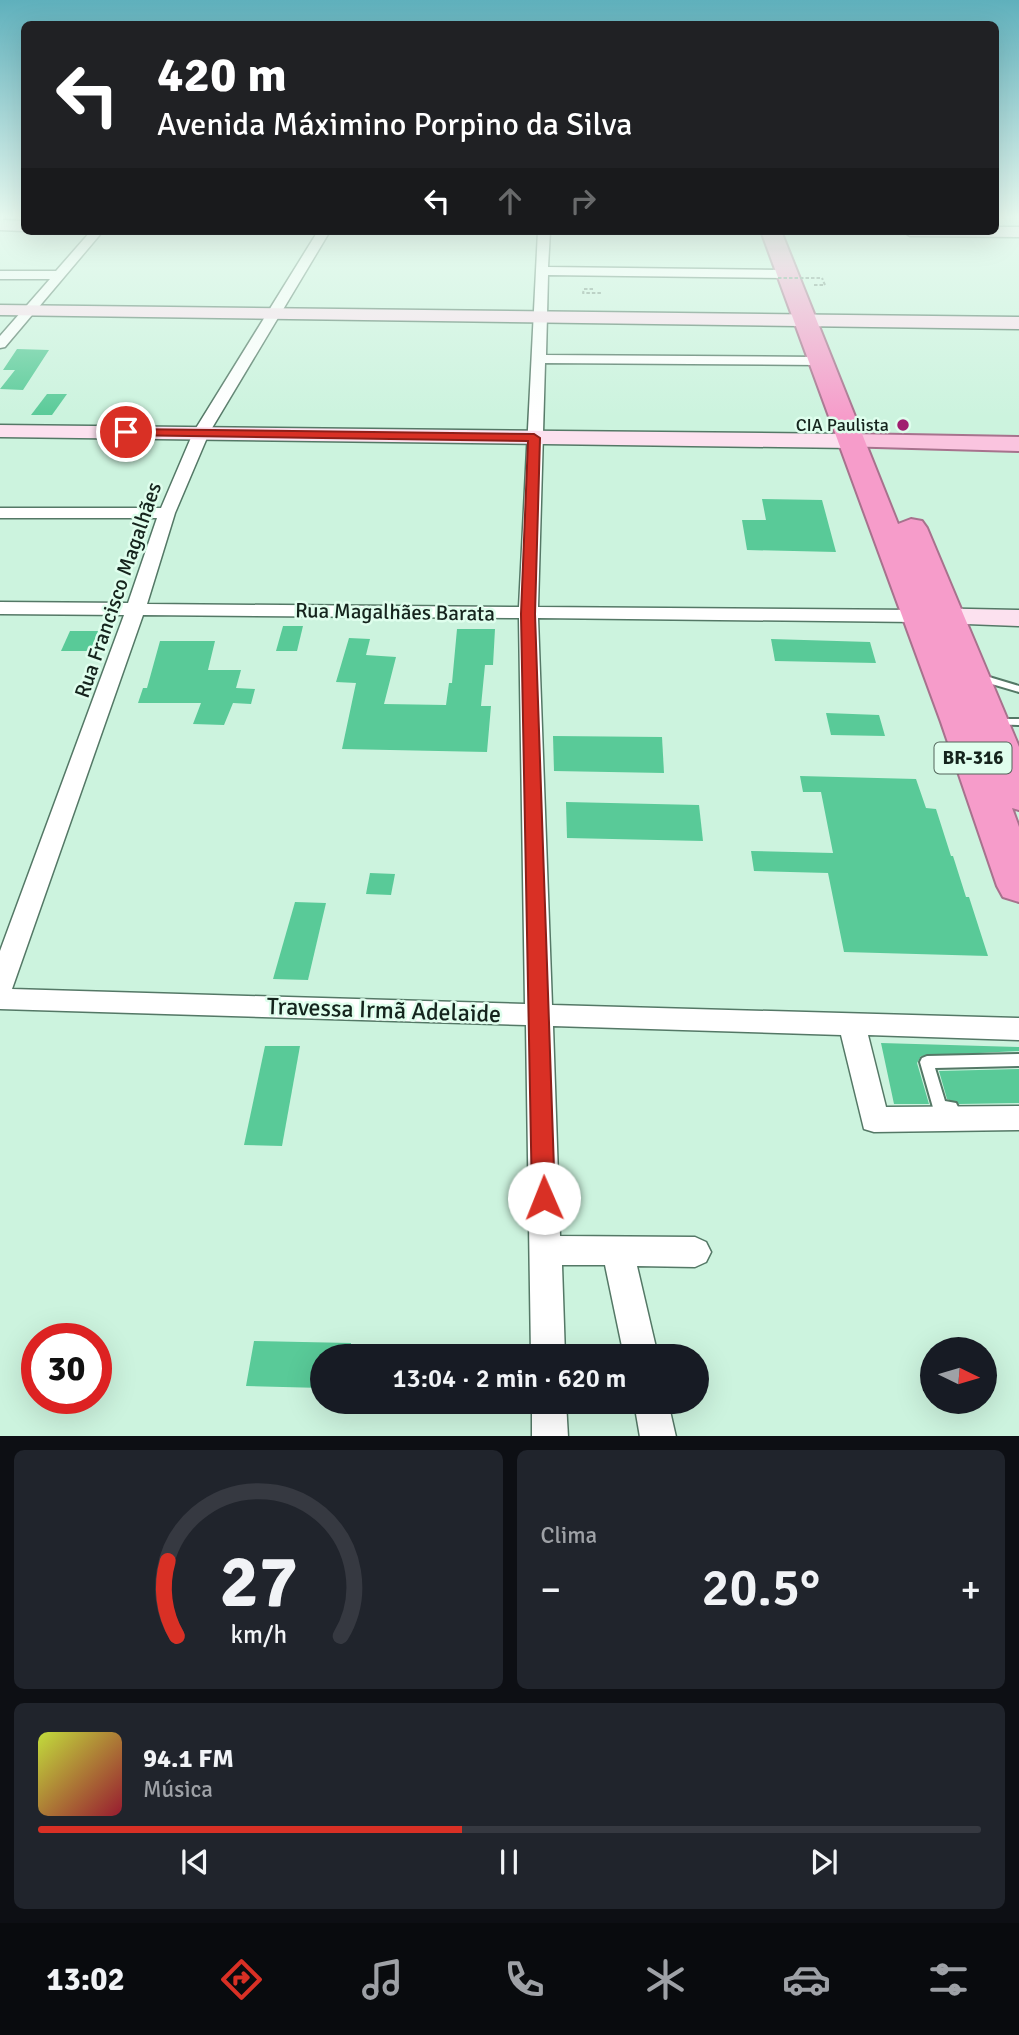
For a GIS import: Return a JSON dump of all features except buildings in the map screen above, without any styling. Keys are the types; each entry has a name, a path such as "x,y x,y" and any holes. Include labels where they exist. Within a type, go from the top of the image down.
{"highway":[{"name":"BR-316","path":"787,282 816,321 932,616 1019,796"},
{"name":"BR-316","path":"818,282 816,321 819,360 863,441"},
{"name":"BR-316","path":"932,616 970,674 984,722 1018,880"}],"main road":[{"path":"863,441 1019,444"}],"street":[{"path":"0,344 52,282"},
{"name":"Rua Francisco Magalhães","path":"0,987 136,608 167,513 201,433 294,282"},
{"path":"541,282 528,614 548,1344"},
{"path":"0,310 1019,323"},
{"path":"537,359 819,360"},
{"path":"0,431 863,441"},
{"path":"0,513 167,513"},
{"name":"Rua Magalhães Barata","path":"0,608 1019,618"},
{"name":"Travessa Irmã Adelaide","path":"0,999 1019,1029"},
{"path":"852,1024 874,1120 1019,1118"},
{"path":"545,1250 695,1252"},
{"path":"618,1251 638,1344"},
{"path":"549,1414 550,1436"},
{"path":"653,1414 658,1436"}],"lane":[{"path":"970,674 1019,689"},
{"path":"1019,1060 927,1062 939,1107 1019,1108"}],"path":[{"path":"593,289 584,289 583,293 601,293"}],"place":[{"name":"CIA Paulista","path":"903,425"}],"route":[{"path":"126,432 534,438 528,614 544,1198"}]}
